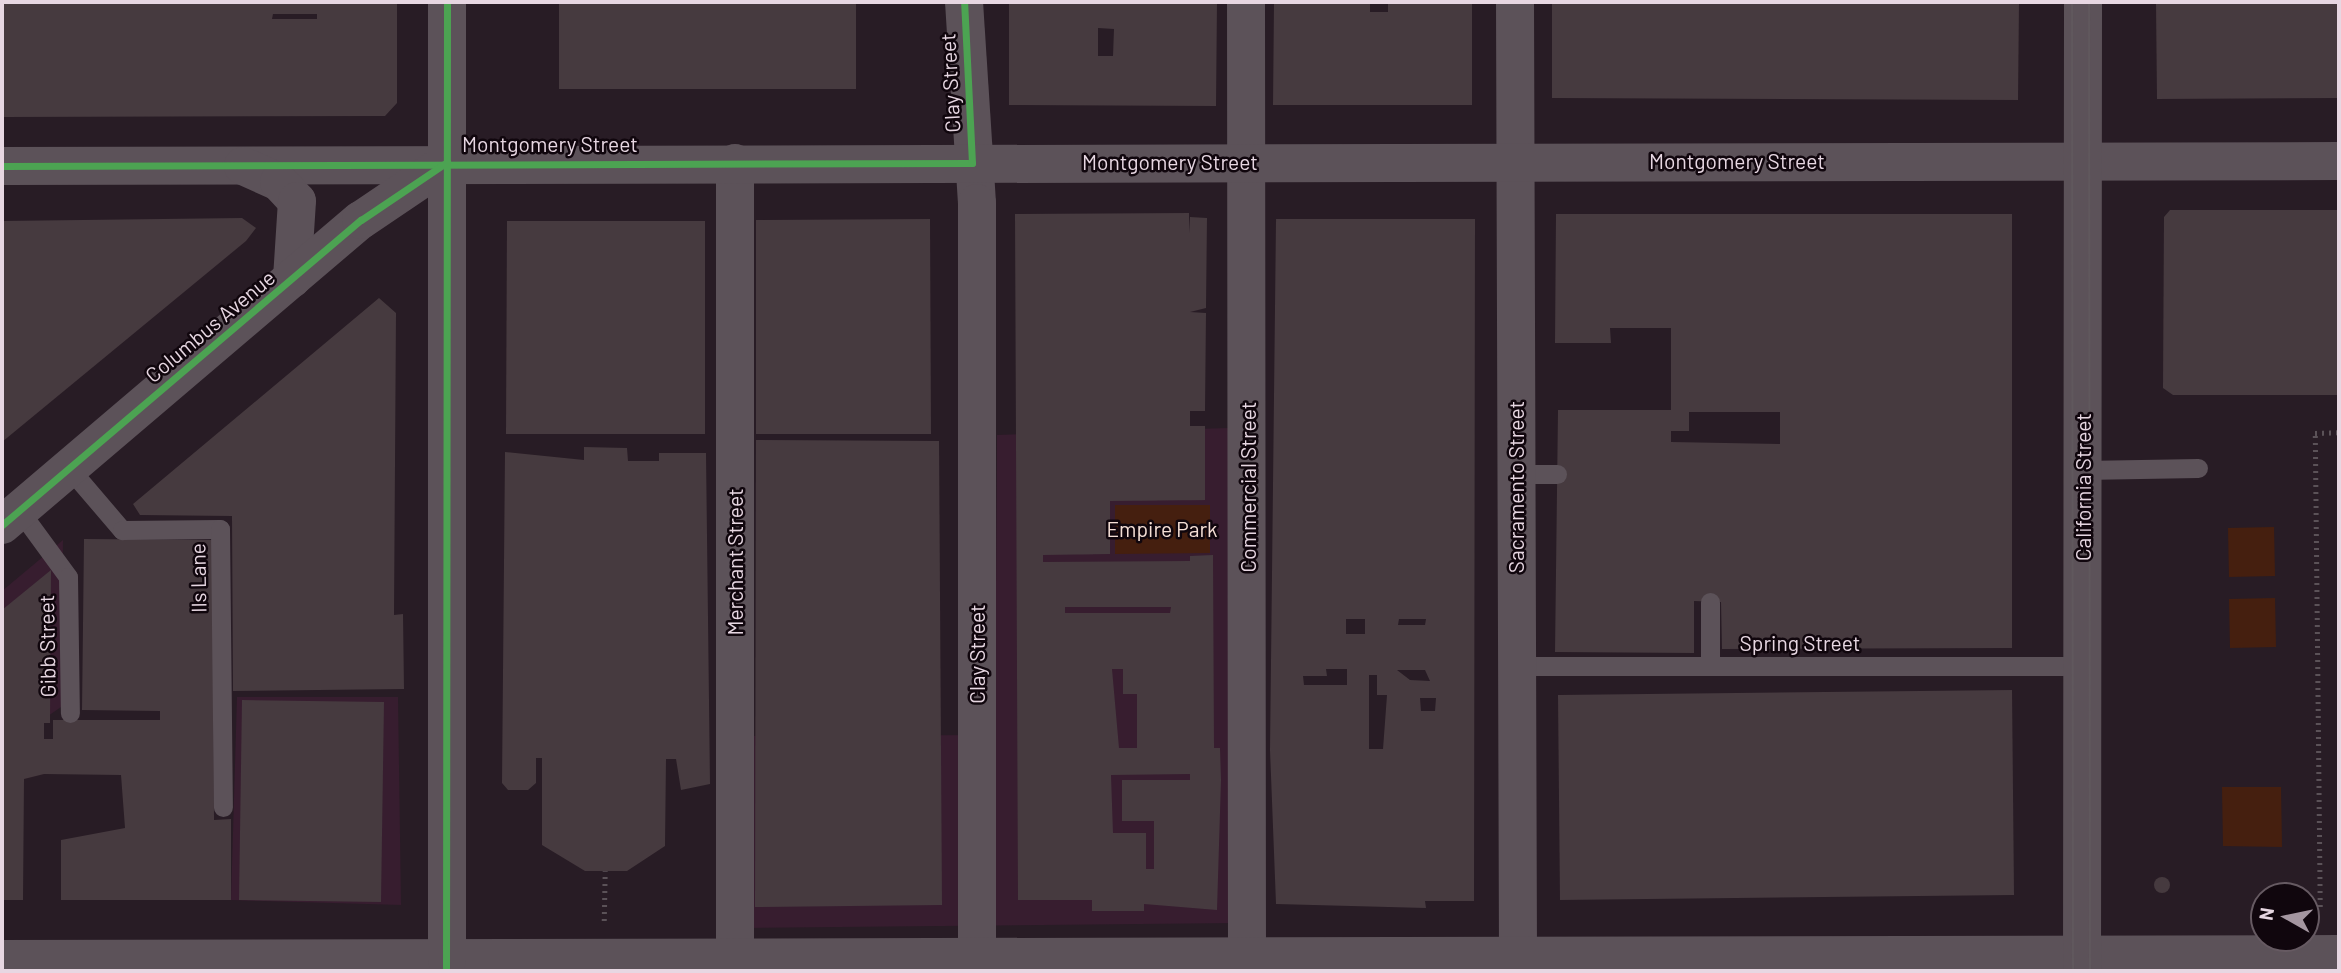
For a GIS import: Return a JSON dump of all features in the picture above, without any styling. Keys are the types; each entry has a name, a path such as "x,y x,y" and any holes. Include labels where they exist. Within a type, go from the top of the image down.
{"street":[{"path":"446,965 447,2"},
{"name":"Clay Street","path":"964,2 972,163 977,203 977,964"},
{"name":"Commercial Street","path":"1247,2 1247,964"},
{"name":"Sacramento Street","path":"1515,2 1518,964"},
{"name":"California Street","path":"2082,2 2082,963"},
{"name":"Montgomery Street","path":"2,166 447,162 2339,161"},
{"name":"Columbus Avenue","path":"10,518 361,220 447,162"},
{"name":"Merchant Street","path":"735,163 736,961"},
{"path":"240,165 279,182 297,201 292,279"},
{"path":"2,958 602,966 736,961 825,966 2082,963 2339,954"}],"lane":[{"name":"Ils Lane","path":"69,468 122,530 220,529 223,807"},
{"path":"2083,470 2198,468"},
{"path":"1516,474 1557,474"},
{"name":"Gibb Street","path":"10,518 68,577 70,713"},
{"path":"1710,602 1710,666"},
{"name":"Spring Street","path":"1517,666 2083,666"}],"path":[{"path":"2320,882 2315,433 2339,432"}],"shaded area":[{"path":"1228,428 1239,923 749,928 747,736 995,735 997,435"},
{"path":"63,540 61,707 2,748 2,591"},
{"path":"237,697 398,697 401,905 231,900"}],"green space":[{"name":"Empire Park","path":"1115,505 1210,505 1210,553 1115,554"},
{"path":"2274,527 2275,576 2229,577 2228,528"},
{"path":"2275,598 2276,647 2230,648 2229,599"},
{"path":"2222,787 2281,787 2282,847 2223,846"}],"building":[{"path":"2,2 397,2 397,103 385,116 2,117","holes":["273,14 317,14 317,19 272,19"]},
{"path":"559,2 856,2 856,89 559,89"},
{"path":"1009,2 1217,2 1216,106 1009,105","holes":["1098,28 1114,29 1113,56 1098,56"]},
{"path":"1274,2 1370,2 1370,12 1388,12 1388,2 1472,2 1472,105 1273,105"},
{"path":"1552,2 2019,2 2018,100 1552,98"},
{"path":"2156,2 2339,2 2339,98 2157,99"},
{"path":"2170,210 2339,210 2339,395 2173,395 2163,388 2164,217"},
{"path":"1189,213 1189,233 1190,217 1207,218 1206,308 1190,312 1206,313 1205,411 1190,411 1190,426 1205,426 1205,500 1110,501 1110,554 1043,555 1043,562 1190,561 1190,556 1213,555 1214,748 1220,748 1221,780 1217,910 1144,904 1144,911 1092,911 1092,900 1018,900 1015,214","holes":["1065,607 1171,607 1170,613 1065,613","1112,669 1123,669 1123,694 1137,694 1137,748 1119,748","1190,774 1190,780 1122,780 1122,821 1154,821 1154,869 1146,869 1146,833 1113,833 1111,775"]},
{"path":"1556,214 2012,214 2012,648 1722,649 1721,602 1694,601 1694,653 1555,652 1558,410 1671,410 1671,328 1610,328 1611,343 1555,343","holes":["1689,412 1780,412 1780,444 1671,442 1671,431 1689,431"]},
{"path":"242,218 256,228 246,241 2,442 2,221"},
{"path":"930,219 931,434 756,434 756,220"},
{"path":"1276,219 1475,219 1474,901 1425,901 1426,908 1276,904 1270,750","holes":["1346,619 1365,619 1365,634 1346,634","1399,619 1426,619 1425,625 1398,625","1326,669 1347,669 1347,685 1304,685 1303,676 1327,676","1397,670 1425,670 1430,681 1410,680","1369,675 1377,675 1377,695 1387,695 1383,749 1369,749","1420,698 1436,698 1435,711 1421,711"]},
{"path":"507,221 705,221 705,434 506,434"},
{"path":"379,298 396,313 394,615 403,614 404,689 233,691 232,516 140,515 133,504"},
{"path":"756,440 939,441 942,905 755,907"},
{"path":"584,447 627,448 628,461 659,461 659,453 706,453 710,784 681,790 676,759 666,759 665,846 627,871 585,871 542,845 542,758 536,758 536,783 528,790 508,790 502,783 505,452 584,460"},
{"path":"84,539 213,540 214,820 231,819 231,900 61,900 61,840 125,828 121,775 44,774 24,779 23,900 2,900 2,610 51,570 50,723 44,723 44,739 53,739 53,720 160,720 160,711 82,710"},
{"path":"2012,690 2014,895 1560,900 1558,695"},
{"path":"242,700 384,702 381,902 239,900"},
{"path":"2159,877 2165,877 2170,885 2168,891 2159,893 2154,888 2154,882"}],"tram line":[{"path":"2072,2 2073,971"},
{"path":"2089,2 2090,971"}],"cycle path":[{"path":"446,971 447,2"},
{"path":"2,166 972,163 964,2"},
{"path":"2,525 361,220 447,162"}]}
